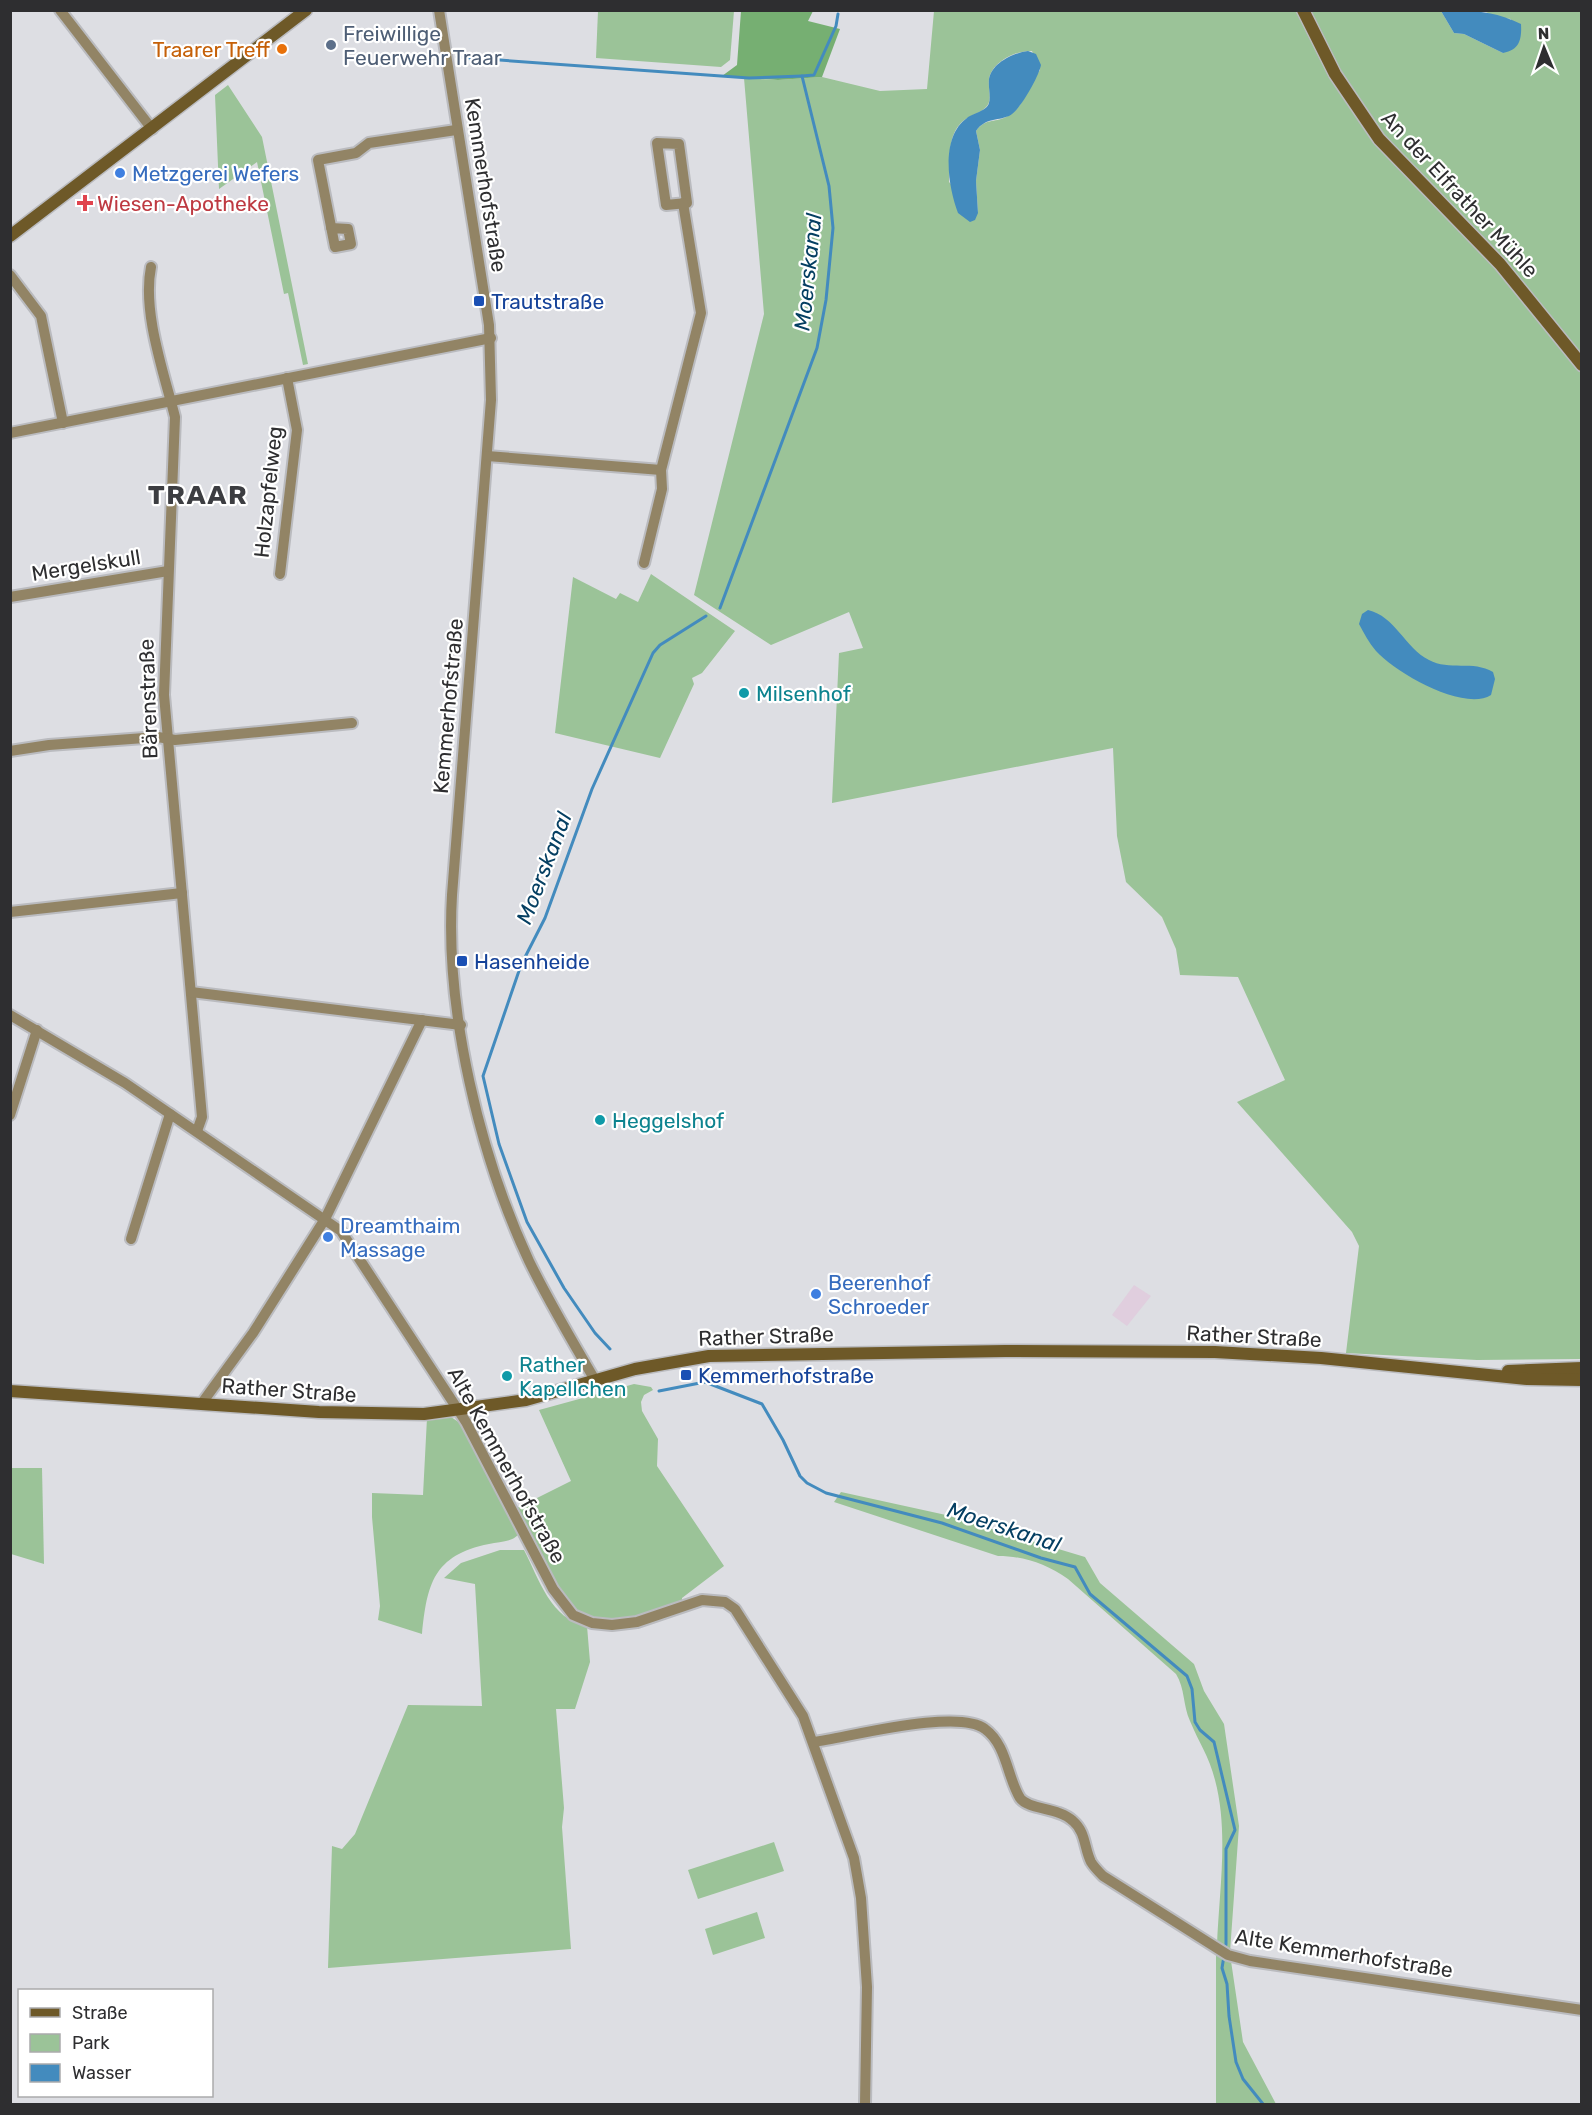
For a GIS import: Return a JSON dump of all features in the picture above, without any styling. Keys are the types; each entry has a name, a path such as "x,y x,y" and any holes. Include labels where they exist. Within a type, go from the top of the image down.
{"street":[{"path":"60,10 152,129"},
{"path":"10,236 306,10"},
{"name":"Kemmerhofstraße","path":"439,10 456,130 469,192 491,338 491,400 450,920 451,951 466,1063 486,1144 529,1260 595,1380"},
{"name":"An der Elfrather Mühle","path":"1303,10 1335,74 1379,140 1500,264 1581,365"},
{"path":"332,228 318,160 356,153 376,142 456,130"},
{"path":"657,142 678,144 687,203 683,203 666,205 657,142"},
{"path":"644,563 662,489 661,470 701,313 683,203"},
{"name":"Bärenstraße","path":"151,267 147,289 175,417 163,669 167,739 202,1117 197,1131"},
{"path":"10,275 41,316 63,423"},
{"path":"10,433 491,338"},
{"name":"Holzapfelweg","path":"280,574 297,430 287,378"},
{"path":"487,456 661,470"},
{"name":"Mergelskull","path":"10,597 168,571"},
{"path":"10,751 49,745 158,737 167,739 352,723"},
{"path":"10,912 182,893"},
{"path":"191,992 461,1025"},
{"name":"Alte Kemmerhofstraße","path":"10,1015 104,1070 197,1131 325,1219 351,1242 459,1411 553,1590 565,1608 581,1619 612,1625 637,1622 702,1600 717,1600 730,1604 743,1620 796,1704 814,1743 848,1836 859,1883 868,2020 865,2104"},
{"path":"325,1219 422,1020"},
{"path":"10,1115 38,1030"},
{"path":"131,1239 170,1114"},
{"name":"Rather Straße","path":"202,1403 253,1332 325,1219"},
{"name":"Rather Straße","path":"10,1391 371,1414 459,1411 526,1400 652,1365 709,1356 843,1352 1215,1352 1321,1358 1555,1380 1581,1380"},
{"name":"Rather Straße","path":"1482,1372 1581,1368"},
{"name":"Rather Straße","path":"1555,1380 1581,1389"},
{"name":"Alte Kemmerhofstraße","path":"814,1743 948,1720 966,1721 985,1729 1002,1751 1021,1800 1031,1807 1063,1813 1075,1822 1083,1833 1091,1862 1103,1876 1224,1953 1581,2010"}],"shaded area":[{"path":"1134,1285 1151,1296 1127,1326 1112,1315"}],"green space":[{"path":"598,11 734,11 730,60 721,67 596,58"},
{"path":"741,11 813,11 808,21 840,29 822,77 778,80 722,76 737,65"},
{"path":"934,11 1441,11 1454,33 1464,34 1503,53 1511,19 1496,17 1484,11 1581,11 1581,1359 1477,1360 1346,1353 1359,1246 1352,1232 1237,1102 1285,1080 1238,977 1180,975 1176,949 1162,917 1126,882 1117,836 1113,748 832,803 839,653 863,648 849,612 771,645 694,595 764,314 744,78 778,80 822,77 880,91 927,89","holes":["1032,51 1040,70 1018,108 1002,119 986,122 976,131 980,150 976,181 978,213 949,182 953,136 963,121 987,106 990,100 989,79 1000,62 1012,55"]},
{"path":"228,85 262,137 308,364 303,365 288,293 284,294 257,162 219,189 215,95"},
{"path":"651,574 735,631 702,673 692,678 694,684 660,758 555,733 573,577 616,599 620,593 638,602"},
{"path":"634,1384 651,1387 653,1390 644,1395 641,1402 642,1411 658,1439 657,1466 724,1566 682,1598 682,1602 637,1618 611,1621 584,1616 568,1605 515,1509 571,1481 539,1410"},
{"path":"451,1417 463,1425 519,1534 509,1540 470,1549 445,1564 436,1575 431,1587 422,1634 378,1620 380,1606 372,1493 423,1495 427,1418"},
{"path":"11,1468 42,1468 44,1564 11,1554"},
{"path":"841,1492 946,1515 1085,1557 1100,1583 1194,1664 1204,1691 1224,1724 1239,1826 1230,1952 1217,1945 1222,1862 1222,1820 1219,1800 1213,1771 1193,1729 1176,1674 1068,1579 1051,1569 1026,1559 998,1556 834,1502"},
{"path":"500,1550 524,1550 555,1607 564,1616 587,1626 590,1662 575,1709 556,1709 564,1808 562,1827 571,1949 328,1968 332,1846 342,1849 355,1834 408,1705 482,1706 475,1584 444,1578 461,1563"},
{"path":"774,1842 784,1871 698,1899 688,1870"},
{"path":"757,1912 765,1938 713,1955 705,1929"},
{"path":"1216,1953 1231,1961 1243,2042 1276,2104 1216,2104"}],"water":[{"path":"1441,11 1482,12 1502,16 1521,24 1520,39 1516,47 1503,53 1464,34 1454,33"},
{"path":"1028,51 1036,54 1041,65 1023,101 1009,116 987,122 976,131 980,150 976,181 978,213 975,220 970,222 958,213 951,190 949,163 953,137 958,126 967,118 988,106 989,79 994,68 1016,54"},
{"path":"1368,610 1386,619 1413,648 1429,660 1445,665 1485,668 1493,672 1495,679 1491,695 1479,699 1448,694 1431,688 1399,670 1376,651 1359,624 1362,614"}],"waterway":[{"name":"Moerskanal","path":"720,608 817,348 826,300 833,228 829,186 802,76 814,75 836,26 838,14"},
{"path":"457,57 749,78 802,76"},
{"name":"Moerskanal","path":"610,1349 595,1333 564,1288 527,1222 499,1144 483,1076 521,965 545,918 592,789 653,653 660,645 706,616"},
{"name":"Moerskanal","path":"659,1391 705,1382 762,1404 800,1476 807,1483 826,1493 942,1523 1041,1558 1075,1567 1090,1594 1187,1676 1192,1689 1195,1722 1200,1730 1214,1742 1235,1830 1226,1849 1226,1944 1222,1968 1227,1984 1236,2062 1243,2079 1263,2104"}],"place":[{"name":"Freiwillige Feuerwehr Traar","path":"331,45"},
{"name":"Traarer Treff","path":"282,49"},
{"name":"Metzgerei Wefers","path":"120,173"},
{"name":"Wiesen-Apotheke","path":"85,203"},
{"name":"Trautstraße","path":"479,301"},
{"name":"Milsenhof","path":"744,693"},
{"name":"Hasenheide","path":"462,961"},
{"name":"Heggelshof","path":"600,1120"},
{"name":"Dreamthaim Massage","path":"328,1237"},
{"name":"Beerenhof Schroeder","path":"816,1294"},
{"name":"Kemmerhofstraße","path":"686,1375"},
{"name":"Rather Kapellchen","path":"507,1376"}],"district":[{"name":"TRAAR","path":"198,495"}]}
